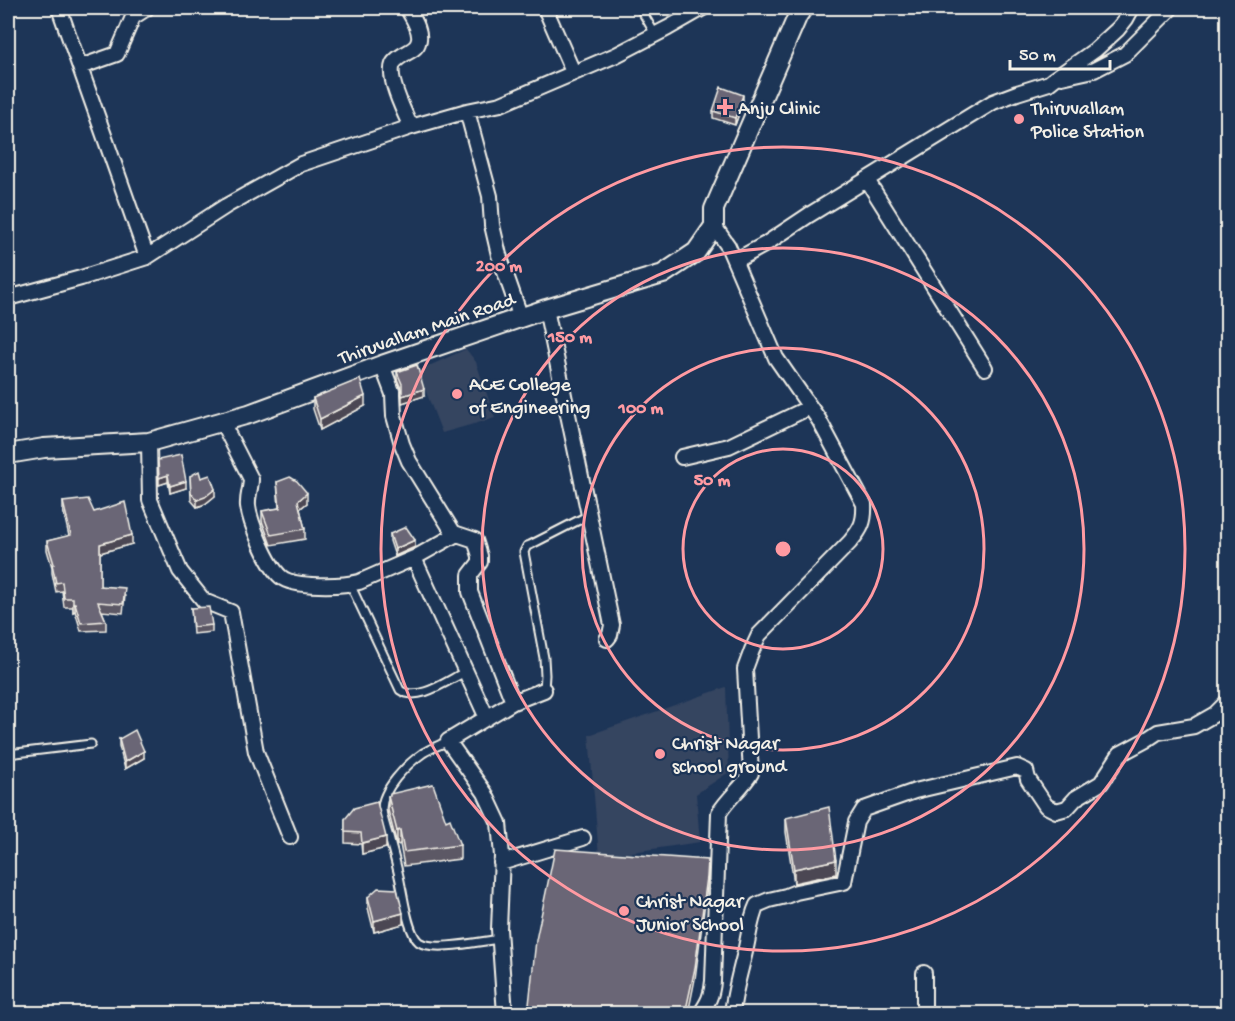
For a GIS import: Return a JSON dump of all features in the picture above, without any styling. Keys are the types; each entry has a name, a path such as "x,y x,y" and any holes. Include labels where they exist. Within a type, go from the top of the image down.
{"main road":[{"name":"Thiruvallam Main Road","path":"8,454 44,448 149,442 222,422 546,309 663,274 696,252 714,226 714,209 803,8"}],"street":[{"path":"59,8 147,257"},
{"path":"80,67 117,54 133,17 147,8"},
{"path":"407,8 417,26 418,43 397,58 392,65 392,74 395,88 411,128"},
{"path":"545,8 573,72"},
{"path":"8,298 147,257 226,206 301,164 467,111 501,104 616,55 703,8"},
{"path":"735,261 993,102 1049,83 1095,50 1118,29 1132,8"},
{"path":"1054,79 1094,70 1125,54 1171,8"},
{"path":"467,111 490,196 492,225 499,255 521,318"},
{"path":"867,180 984,368"},
{"path":"700,1014 709,1002 714,981 719,813 726,801 751,773 745,669 759,635 850,542 860,530 864,517 864,504 819,420 776,358 728,246 714,226"},
{"path":"546,309 612,625 607,639"},
{"path":"382,365 393,394 394,416 409,461 453,532 472,538 476,543 481,560 470,575 470,592 513,702"},
{"path":"682,457 729,446 810,407"},
{"path":"222,422 251,479 247,505 263,550 281,577 288,581 350,585 414,558 457,534"},
{"path":"149,442 150,500 180,572 204,601 231,612 256,752 290,837"},
{"path":"414,558 487,718"},
{"path":"505,1014 500,939 499,823 485,793 448,741 513,702 544,690"},
{"path":"732,1014 751,918 757,905 796,892 844,882 855,822 864,809 915,791 1017,766 1026,771 1028,779 1046,806 1056,811 1067,808 1076,798 1101,783 1120,754 1158,732 1194,726 1215,714 1227,700"},
{"path":"501,863 584,838"},
{"path":"924,973 924,1014"}],"lane":[{"path":"640,8 655,34"},
{"path":"544,690 544,658 524,552 530,544 589,515"},
{"path":"350,585 400,690 405,694 422,694 465,672"},
{"path":"448,741 410,762 393,783 384,798 382,808 411,928 419,942 435,946 453,946 500,939"},
{"path":"8,754 91,744"}],"shaded area":[{"name":"ACE College of Engineering","path":"466,349 476,362 495,418 442,433 418,371"},
{"name":"Christ Nagar school ground","path":"726,687 729,772 696,794 700,842 599,857 589,735"}],"building":[{"path":"721,87 743,95 735,118 713,111"},
{"path":"417,365 424,389 402,396 402,384 397,372"},
{"path":"360,379 365,396 320,419 313,398"},
{"path":"181,455 186,481 170,486 168,475 159,478 158,460"},
{"path":"199,471 201,478 210,475 215,489 197,500 191,493 190,476"},
{"path":"290,477 297,481 307,493 298,501 305,529 271,535 262,511 280,508 277,482"},
{"path":"88,499 94,512 125,502 132,535 100,544 100,586 125,588 123,604 98,602 106,621 81,623 73,598 64,598 62,582 56,583 52,564 54,564 47,541 71,535 63,502"},
{"path":"406,527 415,540 395,549 390,534"},
{"path":"209,607 212,625 193,627 191,608"},
{"path":"135,730 144,751 125,762 119,739"},
{"path":"433,784 446,821 450,819 460,845 404,852 400,830 397,831 388,796"},
{"path":"377,802 386,837 362,843 361,833 345,832 345,819 354,808"},
{"path":"829,807 836,860 794,869 786,818"},
{"name":"Christ Nagar Junior School","path":"555,849 708,860 695,968 685,1014 528,1014 536,940"},
{"path":"378,888 397,889 403,913 374,921 368,897"}],"place":[{"name":"Anju Clinic","path":"725,107"},
{"name":"Thiruvallam Police Station","path":"1019,119"},
{"name":"ACE College of Engineering","path":"457,394"},
{"name":"Christ Nagar school ground","path":"660,754"},
{"name":"Christ Nagar Junior School","path":"624,911"}]}
